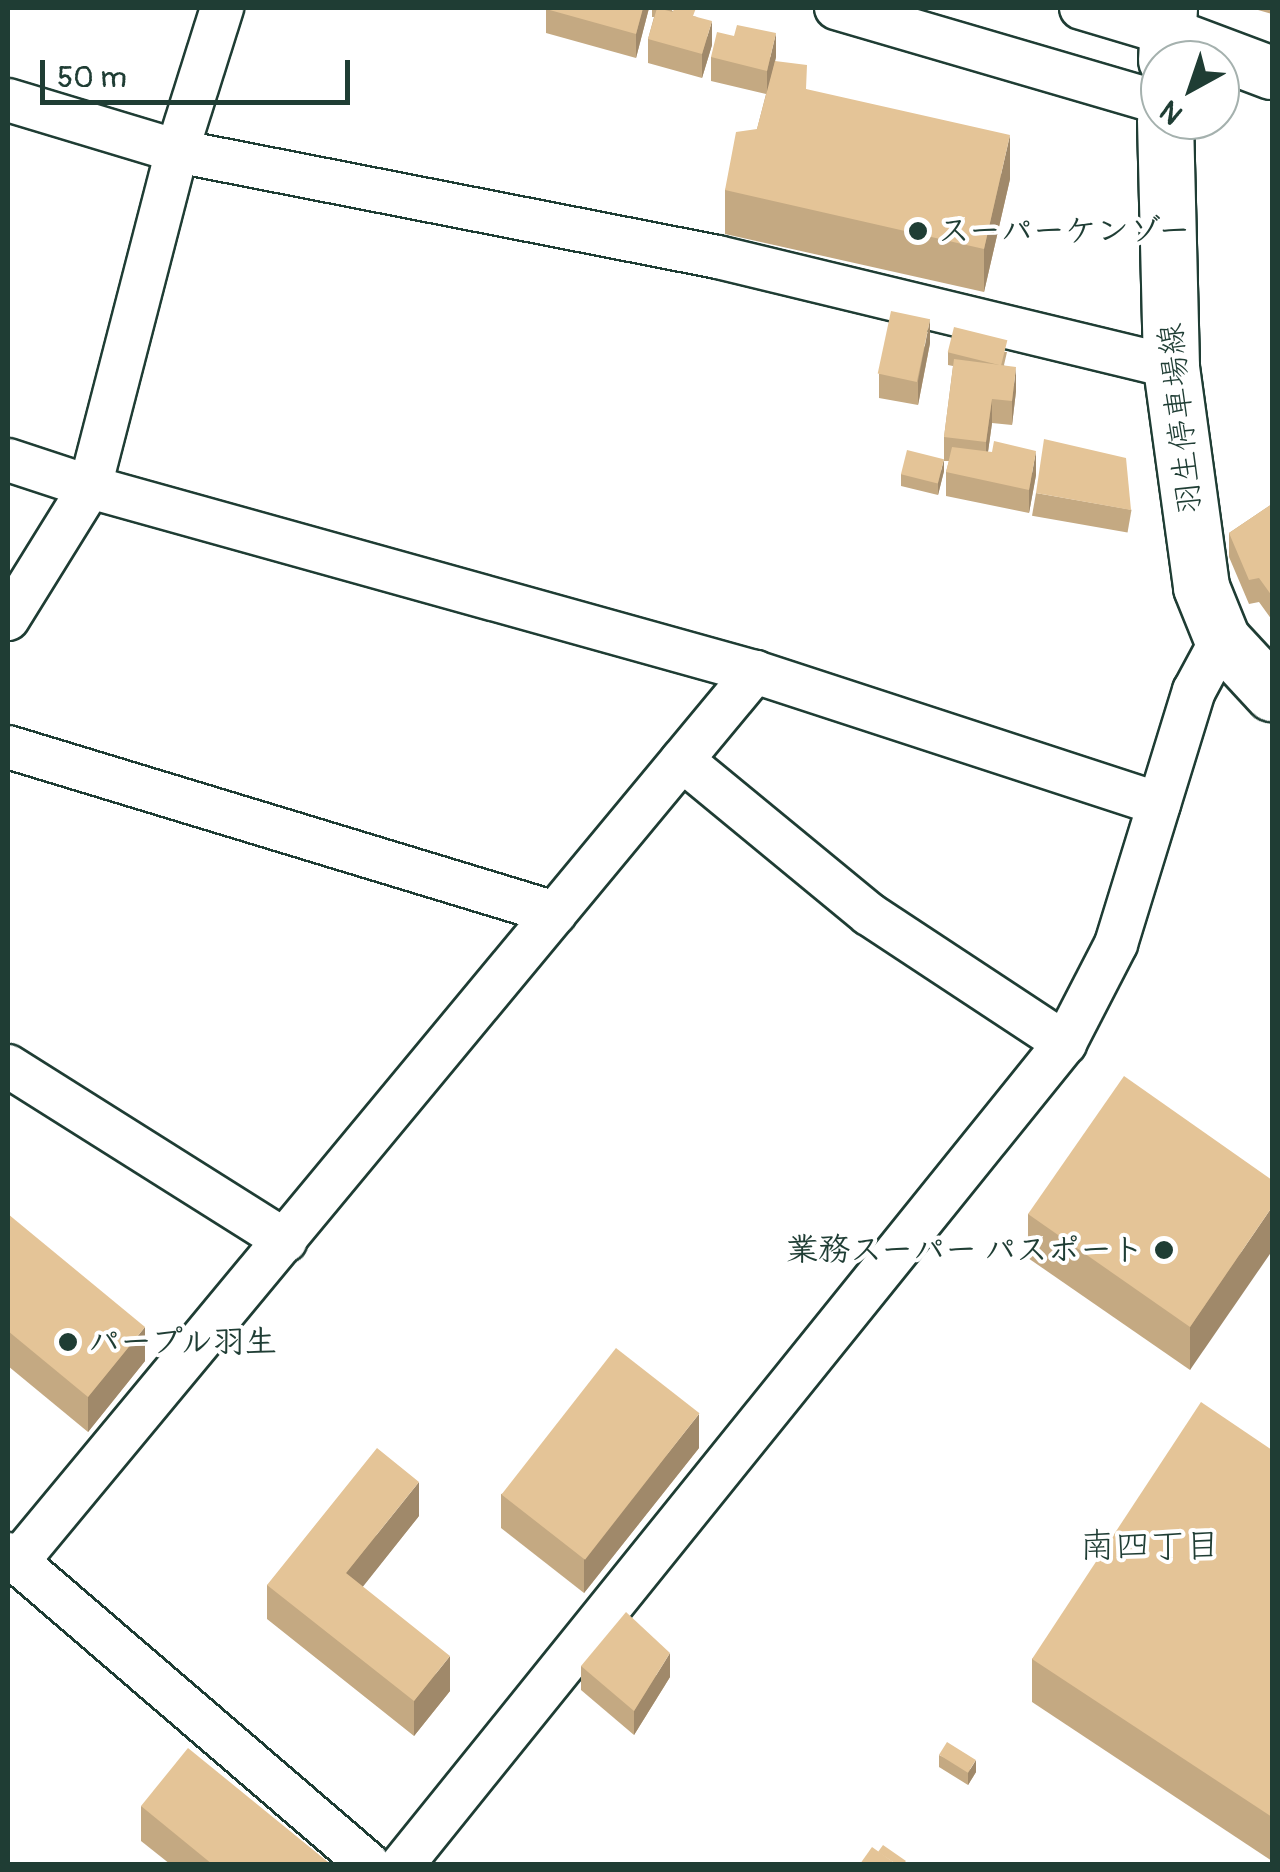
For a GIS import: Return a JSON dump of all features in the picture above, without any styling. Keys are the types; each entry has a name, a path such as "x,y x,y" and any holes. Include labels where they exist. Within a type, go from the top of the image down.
{"main road":[{"name":"羽生停車場線","path":"1165,140 1171,367 1201,587 1222,639 1272,694"}],"street":[{"path":"8,619 90,487 177,151 222,8"},
{"path":"836,8 1140,97"},
{"path":"1081,8 1168,34 1272,73"},
{"path":"8,100 177,151 718,257 1171,367"},
{"path":"8,460 90,487 756,672 1159,804"},
{"path":"404,1864 1065,1043 1116,944 1194,692 1222,639"},
{"path":"368,1864 12,1558 286,1241 756,672"},
{"path":"8,747 555,913"},
{"path":"682,760 869,914 1065,1043"},
{"path":"8,1066 286,1241"}],"building":[{"path":"546,8 643,8 636,34"},
{"path":"657,8 673,12 674,8 696,8 693,16 712,21 702,54 648,39"},
{"path":"737,25 776,33 767,71 711,57 717,32 734,36"},
{"path":"775,61 807,65 806,89 1010,135 984,249 725,190 736,132 757,129"},
{"path":"891,311 930,319 917,382 878,374"},
{"path":"954,327 1007,340 1001,366 948,352"},
{"path":"954,359 1016,367 1012,401 992,399 986,442 944,437"},
{"path":"1044,439 1126,458 1131,510 1036,493"},
{"path":"994,441 1036,451 1029,490 946,472 952,447 992,452"},
{"path":"907,450 944,459 938,483 901,474"},
{"path":"1272,504 1272,596 1259,578 1249,580 1229,533"},
{"path":"1124,1076 1272,1180 1272,1207 1190,1327 1028,1214"},
{"path":"8,1214 145,1327 88,1397 8,1331"},
{"path":"616,1348 700,1413 585,1560 501,1495"},
{"path":"1201,1402 1272,1450 1272,1817 1032,1659"},
{"path":"377,1448 419,1482 346,1573 450,1656 414,1701 267,1585"},
{"path":"626,1612 670,1653 634,1711 581,1666"},
{"path":"947,1742 976,1760 968,1773 939,1755"},
{"path":"188,1748 328,1862 212,1864 141,1806"},
{"path":"883,1845 906,1861 896,1864 878,1852"},
{"path":"872,1847 896,1864 860,1864"}],"place":[{"name":"スーパーケンゾー","path":"918,231"},
{"name":"業務スーパー パスポート","path":"1164,1250"},
{"name":"パープル羽生","path":"68,1342"}],"district":[{"name":"南四丁目","path":"1150,1546"}]}
